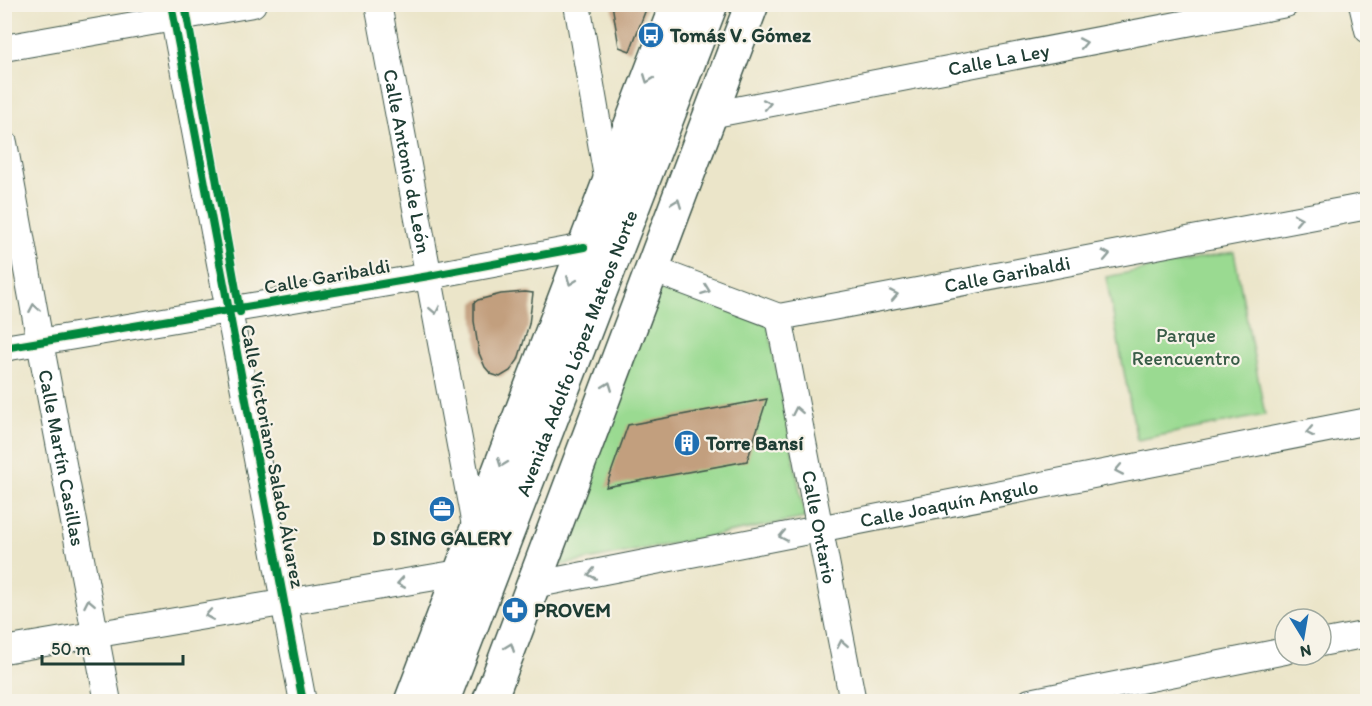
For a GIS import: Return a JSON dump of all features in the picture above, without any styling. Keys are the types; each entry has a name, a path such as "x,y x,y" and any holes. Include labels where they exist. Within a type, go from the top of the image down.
{"main road":[{"name":"Avenida Adolfo López Mateos Norte","path":"442,702 491,530 584,247 677,4"},
{"name":"Avenida Adolfo López Mateos Norte","path":"416,688 459,573 491,530 711,4"},
{"name":"Avenida Adolfo López Mateos Norte","path":"463,702 729,4"},
{"name":"Avenida Adolfo López Mateos Norte","path":"489,702 752,4"},
{"path":"559,516 585,382"},
{"path":"416,688 491,530"}],"street":[{"path":"4,48 172,11 253,4"},
{"name":"Calle Antonio de León","path":"378,4 429,276 491,530"},
{"path":"577,4 608,183"},
{"name":"Calle La Ley","path":"710,115 1286,4"},
{"path":"1362,4 1368,30"},
{"name":"Calle Victoriano Salado Álvarez","path":"172,11 303,702"},
{"name":"Calle Martín Casillas","path":"4,143 108,702"},
{"name":"Calle Garibaldi","path":"779,317 1368,206"},
{"name":"Calle Garibaldi","path":"4,348 429,276 584,247"},
{"path":"652,269 779,317"},
{"name":"Calle Ontario","path":"779,317 853,702"},
{"name":"Calle Joaquín Angulo","path":"533,585 1368,421"},
{"path":"4,650 459,573"},
{"path":"1333,641 1368,634"},
{"path":"1030,702 1273,653"}],"green space":[{"name":"Parque Reencuentro","path":"1234,252 1265,415 1137,440 1106,277"},
{"path":"657,283 768,324 805,518 551,567"}],"building":[{"path":"612,4 648,4 630,51 619,47"},
{"path":"533,293 529,324 518,360 510,371 500,377 491,374 479,353 474,303 501,294"},
{"name":"Torre Bansí","path":"767,399 747,461 606,487 628,425"}],"cycle path":[{"path":"171,4 303,702"},
{"path":"185,4 240,312"},
{"path":"4,348 429,276 584,247"}],"place":[{"name":"Tomás V. Gómez","path":"651,35"},
{"name":"Torre Bansí","path":"687,443"},
{"name":"D SING GALERY","path":"442,509"},
{"name":"PROVEM","path":"515,610"}]}
